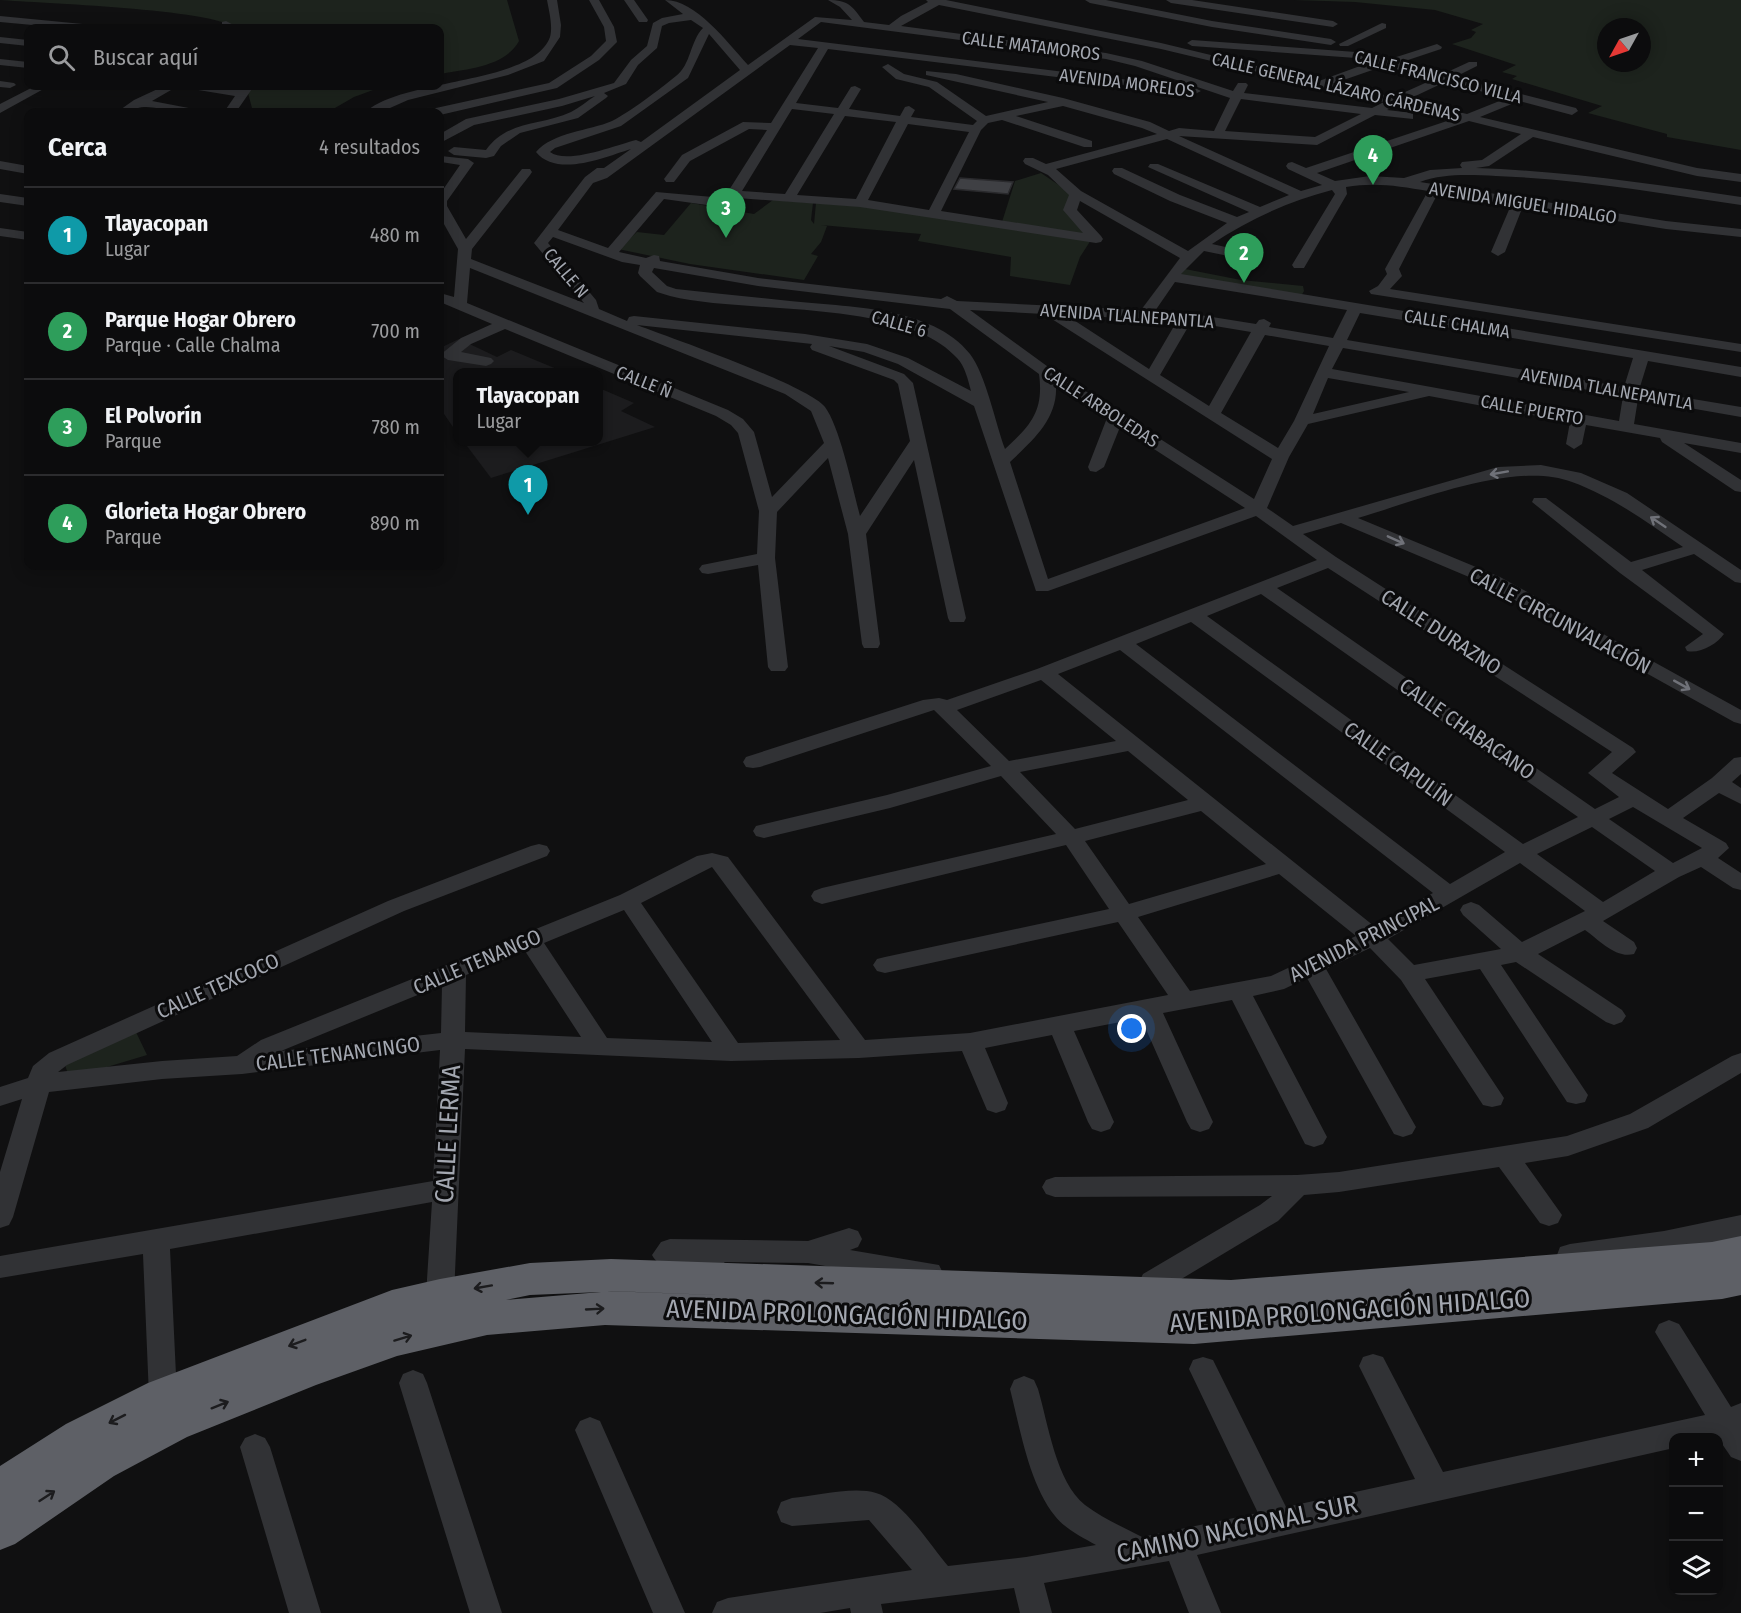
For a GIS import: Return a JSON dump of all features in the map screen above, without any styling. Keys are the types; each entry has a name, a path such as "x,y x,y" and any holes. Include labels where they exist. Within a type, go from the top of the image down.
{"highway":[{"name":"AVENIDA PROLONGACIÓN HIDALGO","path":"0,1530 99,1462 172,1424 304,1371 397,1339 456,1324 531,1296 611,1275 1231,1296 1712,1258 1741,1252"},
{"name":"AVENIDA PROLONGACIÓN HIDALGO","path":"0,1490 81,1437 163,1396 392,1307 440,1295 531,1296 605,1308 1194,1327 1699,1285 1741,1279"}],"street":[{"path":"444,110 557,84 595,58 612,42 609,27 596,5 607,0"},
{"path":"629,0 643,20"},
{"path":"670,0 696,16 749,68"},
{"path":"834,0 844,5 860,23"},
{"path":"1090,0 1212,24 1344,44 1360,51 1356,55"},
{"path":"1171,0 1333,24 1304,37"},
{"path":"444,88 504,73 540,59 555,37 555,1"},
{"path":"893,27 936,1"},
{"name":"CALLE GENERAL LÁZARO CÁRDENAS","path":"936,1 1081,32 1123,37 1396,101 1462,119 1654,154 1697,172 1741,178"},
{"path":"1081,32 1123,7"},
{"path":"920,10 974,10"},
{"path":"444,197 468,163 449,155 490,153 494,144 506,136 575,114 623,81 630,67 649,52 656,39 657,25 666,20 696,16"},
{"path":"1269,32 1291,18"},
{"path":"0,19 52,24"},
{"name":"CALLE MATAMOROS","path":"786,41 819,19 893,27 1123,59 1238,96"},
{"path":"1185,43 1212,24"},
{"path":"1344,44 1382,26"},
{"path":"636,144 567,161 553,160 542,152 552,145 617,123 684,76 700,45 702,35 709,28"},
{"path":"996,42 1011,31"},
{"name":"CALLE FRANCISCO VILLA","path":"1123,37 1356,55 1572,111"},
{"path":"0,40 24,43"},
{"path":"589,180 636,144 786,41"},
{"name":"AVENIDA MORELOS","path":"786,41 1372,112 1462,119"},
{"path":"933,84 1077,45"},
{"path":"729,198 825,46"},
{"path":"1319,84 1437,47"},
{"path":"0,62 24,65"},
{"path":"1046,168 1179,132 1317,141 1473,64"},
{"path":"980,124 933,84 900,77 888,67 956,77 1063,102 1146,125 1302,196"},
{"path":"1218,134 1238,96 1247,67"},
{"path":"787,105 903,119 980,124 1063,102 1096,80"},
{"path":"444,137 470,122 562,102 618,86"},
{"path":"1396,87 1414,92"},
{"path":"789,197 855,89"},
{"path":"0,109 36,90"},
{"path":"129,108 164,90"},
{"path":"204,90 241,102"},
{"path":"381,108 404,98 436,90"},
{"path":"1307,172 1462,119 1518,97"},
{"path":"589,180 603,175 700,101"},
{"path":"138,102 169,108"},
{"path":"860,203 911,107"},
{"path":"1005,117 1088,144"},
{"path":"1254,137 1262,123"},
{"path":"934,213 980,124"},
{"path":"1272,138 1280,124"},
{"path":"670,178 686,158 747,125 775,127"},
{"path":"1408,186 1412,178 1452,166 1485,163 1532,132"},
{"path":"1029,161 1046,168 1076,194 1181,266"},
{"path":"0,165 24,169"},
{"path":"1292,166 1338,190"},
{"path":"1154,167 1262,212"},
{"path":"1118,171 1175,198 1237,222"},
{"path":"460,306 465,255 526,172"},
{"path":"1434,172 1550,175 1740,201"},
{"path":"1663,178 1727,194 1740,201"},
{"name":"CALLE N","path":"589,180 542,245 591,303 592,311"},
{"path":"1299,265 1338,190 1363,180 1408,186 1432,194 1630,224 1666,225"},
{"name":"AVENIDA MIGUEL HIDALGO","path":"1383,193 1408,186 1425,187 1666,225 1741,232"},
{"path":"1147,312 1181,266 1202,246 1237,222 1321,189 1367,193"},
{"path":"614,251 661,195 729,198 789,197 860,203 1096,239 1070,210 1076,194"},
{"path":"1432,194 1392,269 1395,276 1389,279 1383,289 1376,291 1741,348"},
{"path":"0,198 24,201"},
{"path":"1498,252 1517,206"},
{"path":"444,214 465,255 592,311 800,396 818,409 832,444 857,534 871,644"},
{"name":"AVENIDA TLALNEPANTLA","path":"552,229 614,251 651,261 758,282 1048,310 1194,312 1262,326 1632,390 1741,412"},
{"path":"0,232 24,235"},
{"path":"1202,246 1248,256"},
{"name":"CALLE 6","path":"651,261 645,273 654,284 675,293 869,314 920,327 946,339 962,354 972,368 981,403 1020,511 1042,587 1258,509"},
{"name":"CALLE CHALMA","path":"1181,266 1356,307 1741,372"},
{"name":"CALLE Ñ","path":"444,299 737,422 746,432 768,511 766,558 778,667"},
{"name":"AVENIDA TLALNEPANTLA","path":"951,302 1147,312 1262,326"},
{"name":"CALLE ARBOLEDAS","path":"951,302 1046,372 1258,509"},
{"path":"1258,509 1281,457 1302,421 1323,372 1356,307"},
{"path":"1048,310 1281,457"},
{"path":"1152,376 1187,317"},
{"path":"610,318 853,344 884,353 981,403"},
{"path":"486,361 448,355 466,341 504,324"},
{"path":"1212,414 1262,326"},
{"path":"805,338 823,350 899,377 905,383 957,618"},
{"path":"1626,426 1632,390 1642,355"},
{"path":"1001,461 1045,415 1050,398 1046,372"},
{"name":"CALLE PUERTO","path":"1323,372 1741,448"},
{"name":"AVENIDA TLALNEPANTLA","path":"1632,390 1741,405"},
{"path":"1302,421 1432,392"},
{"path":"1096,468 1115,418"},
{"path":"1574,444 1579,418"},
{"path":"1660,434 1741,486"},
{"path":"857,534 917,442"},
{"path":"768,511 832,444"},
{"path":"1290,532 1498,472 1541,470 1575,477 1614,494 1741,578"},
{"path":"1540,502 1715,634 1694,647"},
{"name":"CALLE DURAZNO","path":"1258,509 1330,561 1626,752 1598,773 1634,798"},
{"name":"CALLE CIRCUNVALACIÓN","path":"1342,517 1494,581 1741,718"},
{"path":"1626,569 1697,548"},
{"path":"708,569 766,558"},
{"path":"753,762 930,704 941,706 1044,673 1330,561"},
{"name":"CALLE CHABACANO","path":"1263,587 1671,872"},
{"name":"CALLE CAPULÍN","path":"1194,615 1521,853 1594,916 1626,948"},
{"path":"1122,642 1450,895"},
{"path":"1044,673 1373,937 1409,974 1492,1098"},
{"path":"941,706 1071,837 1183,999"},
{"path":"764,831 890,801 1005,768 1135,744"},
{"path":"1669,818 1719,783 1741,763"},
{"path":"1719,783 1741,797"},
{"path":"1409,974 1520,953 1594,916 1718,848 1634,798"},
{"name":"AVENIDA PRINCIPAL","path":"859,1049 970,1042 1276,982 1313,967 1373,937 1521,853 1634,798"},
{"path":"822,896 1204,803"},
{"name":"CALLE TEXCOCO","path":"0,1217 42,1072 58,1059 396,906 539,851"},
{"path":"1703,858 1741,883"},
{"name":"CALLE TENANGO","path":"242,1065 270,1046 628,900 712,860 720,862 859,1049"},
{"path":"885,965 1124,913 1283,866"},
{"path":"628,900 731,1052"},
{"path":"1471,910 1520,953 1614,1016"},
{"path":"530,940 600,1046"},
{"path":"1485,959 1576,1095"},
{"path":"1313,967 1403,1127"},
{"name":"CALLE LERMA","path":"440,1295 453,1040 453,973"},
{"path":"1238,990 1314,1137"},
{"path":"1149,1008 1200,1122"},
{"path":"1059,1024 1101,1122"},
{"name":"CALLE TENANCINGO","path":"0,1096 38,1084 162,1070 242,1065 453,1040 731,1052 859,1049"},
{"path":"970,1042 996,1103"},
{"path":"1055,1187 1297,1185 1344,1181 1568,1146 1639,1121 1741,1062"},
{"path":"1505,1155 1549,1215"},
{"path":"1153,1282 1269,1213 1297,1185"},
{"path":"0,1267 445,1189"},
{"path":"739,1280 702,1263 671,1260 666,1258 666,1252 715,1249 808,1252 946,1276 1238,1282 1560,1256 1664,1242 1741,1226"},
{"path":"808,1252 849,1239"},
{"path":"156,1241 163,1396"},
{"path":"1669,1332 1732,1420 1741,1448"},
{"path":"1373,1366 1435,1487"},
{"path":"1203,1369 1278,1522"},
{"path":"413,1383 486,1613"},
{"path":"1024,1389 1059,1500 1072,1514 1138,1551"},
{"name":"CAMINO NACIONAL SUR","path":"728,1613 864,1602 940,1581 1026,1572 1178,1545 1732,1420"},
{"path":"590,1430 669,1613"},
{"path":"255,1447 305,1613"},
{"path":"792,1512 875,1506 886,1514 940,1581"},
{"path":"1178,1545 1205,1613"},
{"path":"1026,1572 1036,1613"}],"shaded area":[{"path":"0,0 507,0 519,41 513,50 495,62 444,73 444,24 226,24 195,16 86,5"},
{"path":"1294,0 1741,0 1741,150 1667,137 1667,134 1588,113 1602,106 1512,79 1517,76 1502,72 1516,65 1452,44 1471,38 1476,32 1471,30 1483,24 1435,10 1355,2"},
{"path":"247,90 373,90 354,97 335,108 252,108"},
{"path":"1041,173 1072,194 1068,210 1090,237 1002,222 1015,181"},
{"path":"773,200 813,203 811,220 814,224 816,203 868,207 1091,240 1080,257 1070,285 1010,276 1011,257 918,241 921,234 821,225 827,226 821,242 811,254 818,256 804,280 690,264 618,249 637,232 664,235 691,203 754,214"},
{"path":"1185,269 1241,280 1303,286 1304,291 1300,298 1177,276"},
{"path":"459,339 497,357 511,350 554,368 453,368 453,427 444,414 444,346"},
{"path":"603,390 634,403 621,411 655,427 603,443"},
{"path":"467,446 594,446 491,478"},
{"path":"135,1030 147,1055 107,1067 68,1074 64,1062"}],"building":[{"path":"960,178 1013,182 1008,194 954,189"}],"place":[{"name":"Glorieta Hogar Obrero","path":"1373,185"},
{"name":"El Polvorín","path":"726,238"},
{"name":"Parque Hogar Obrero","path":"1244,283"},
{"name":"Tlayacopan","path":"528,515"}]}
